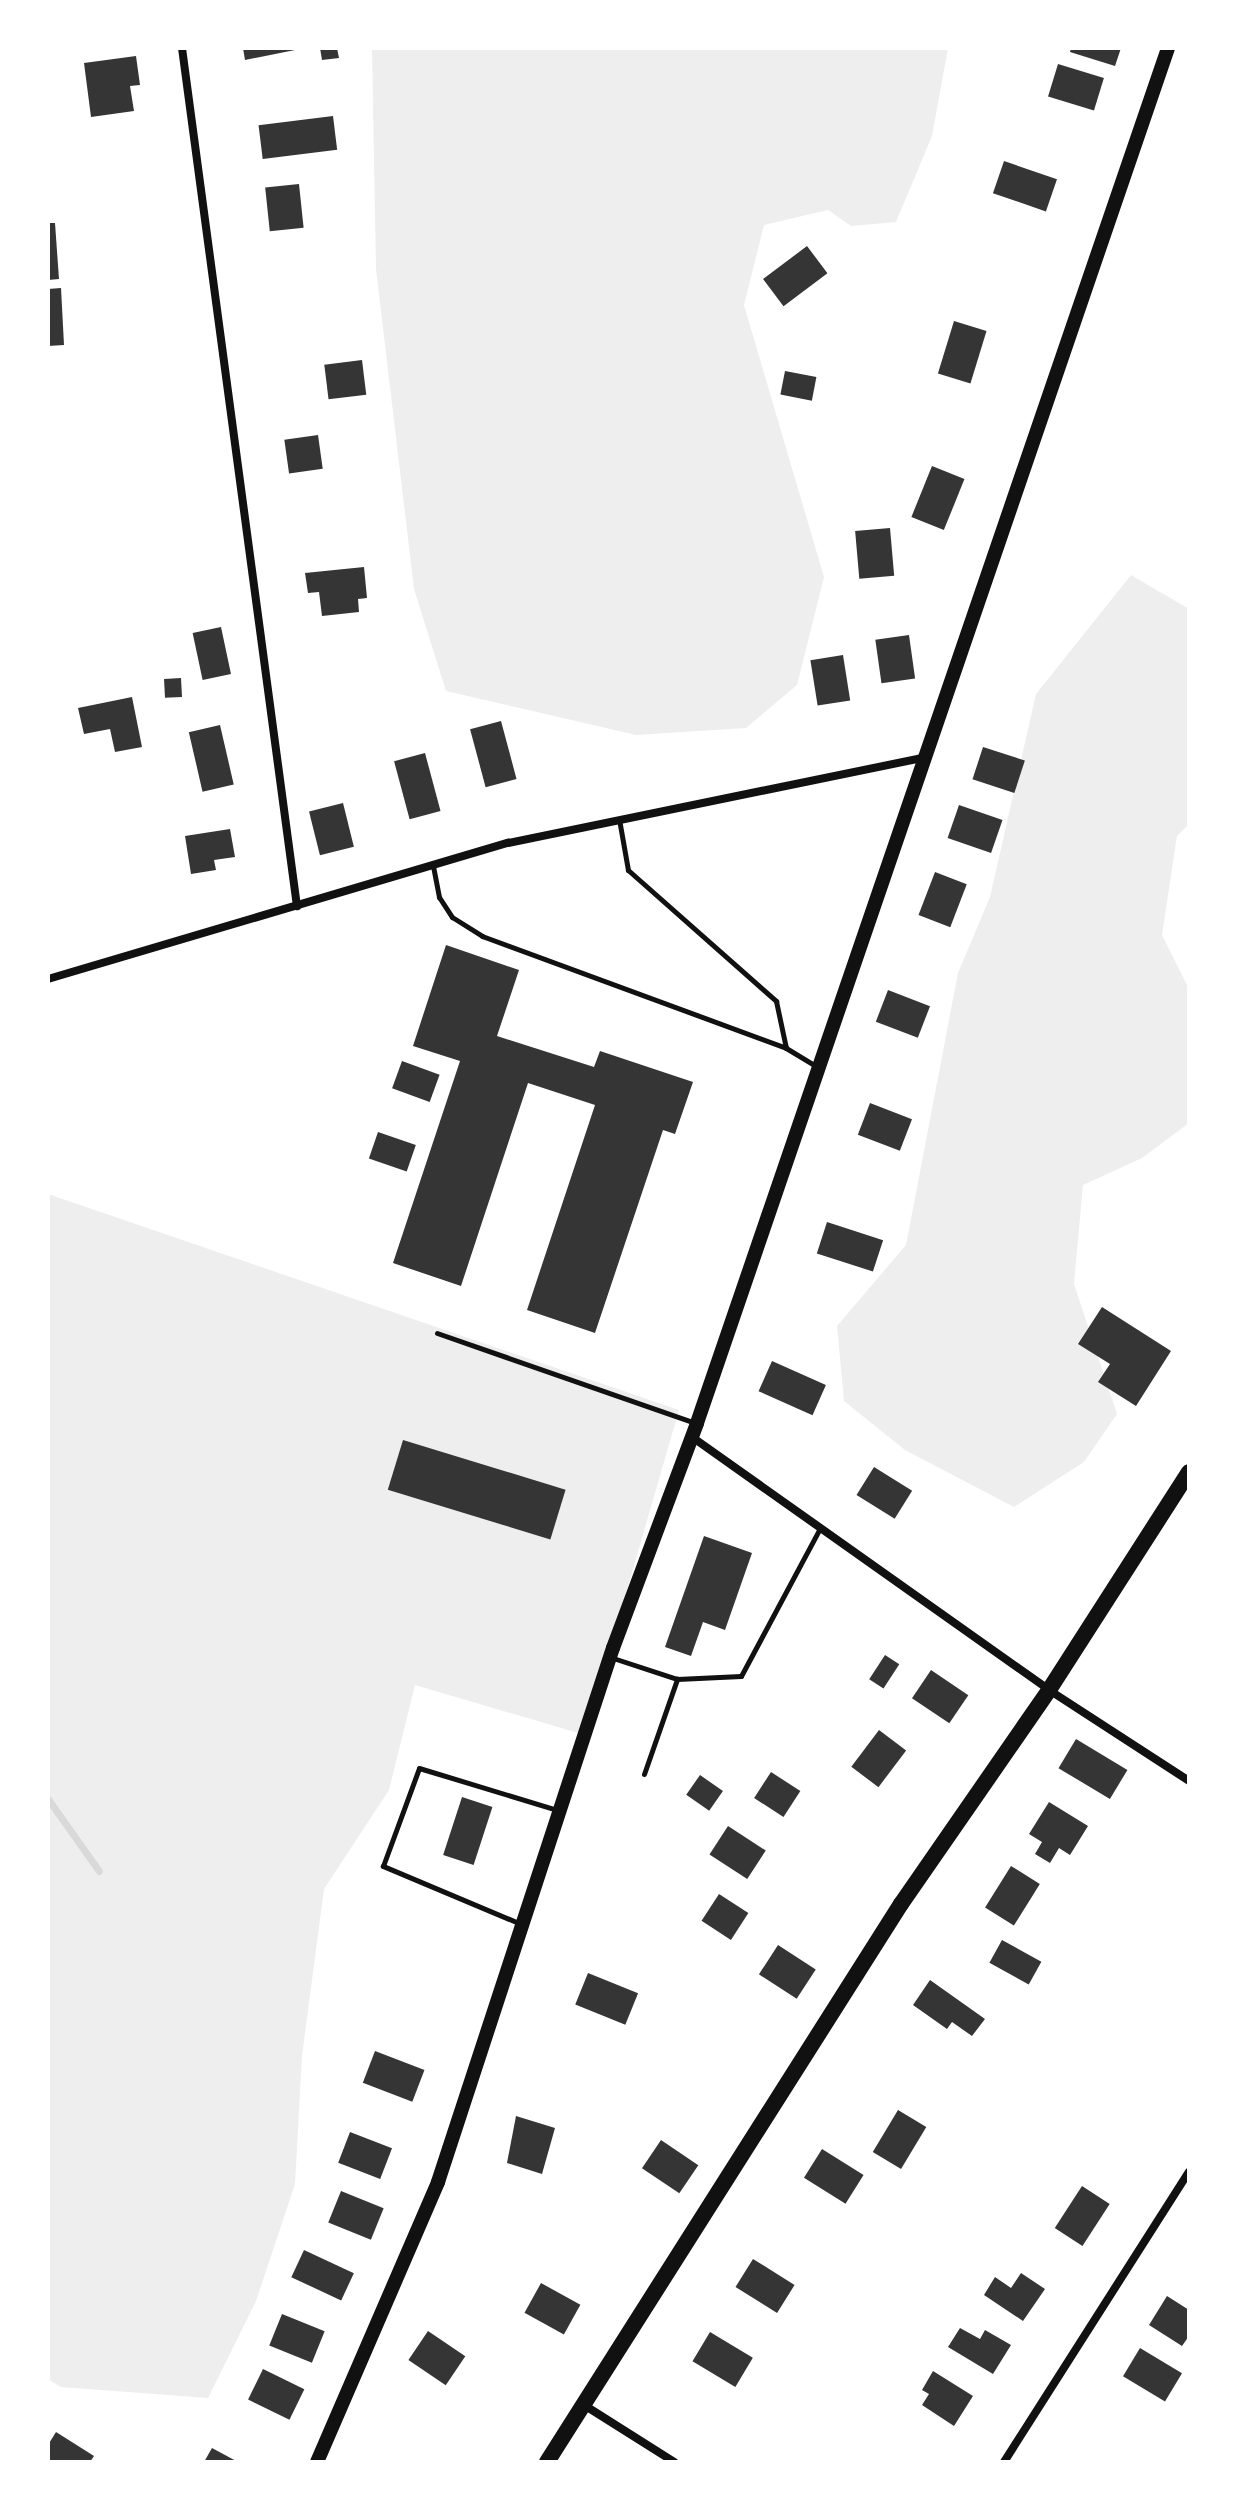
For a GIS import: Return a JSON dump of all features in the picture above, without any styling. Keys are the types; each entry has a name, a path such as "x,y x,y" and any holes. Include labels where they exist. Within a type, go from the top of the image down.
{"main road":[{"path":"547,2462 901,1904 1049,1690 1189,1472"}],"street":[{"path":"182,48 297,906"},
{"path":"317,2462 438,2182 610,1657 694,1430 1168,48"},
{"path":"48,979 433,865 618,818 922,758"},
{"path":"694,1430 820,1528 1049,1690 1189,1781"},
{"path":"1004,2462 1189,2172"},
{"path":"584,2405 674,2462"}],"lane":[{"path":"618,818 628,870 776,1001 786,1048"},
{"path":"433,865 439,897 452,917 482,936 786,1048 817,1067"},
{"path":"437,1333 694,1430"},
{"path":"610,1657 677,1679 741,1676 820,1528"},
{"path":"644,1774 677,1679"},
{"path":"524,1925 383,1866 419,1768 562,1811"}],"shaded area":[{"path":"372,48 948,48 932,136 896,222 851,226 828,210 764,225 744,305 824,577 797,685 746,728 636,735 446,691 414,589 376,269"},
{"path":"1131,575 1189,609 1189,824 1177,836 1162,935 1189,989 1189,1123 1142,1158 1083,1185 1074,1284 1117,1414 1084,1462 1014,1507 905,1450 844,1401 837,1326 906,1245 958,973 990,897 1036,694"},
{"path":"48,1194 679,1410 585,1735 415,1685 389,1790 324,1889 302,2056 295,2184 256,2301 208,2398 61,2387 48,2379"}],"building":[{"path":"243,48 300,48 300,49 245,60"},
{"path":"320,48 337,48 339,58 322,60"},
{"path":"1071,48 1121,48 1115,66 1070,52"},
{"path":"136,56 140,85 130,86 134,111 91,117 84,63"},
{"path":"1058,64 1104,78 1094,111 1048,97"},
{"path":"333,116 337,150 263,159 259,125"},
{"path":"1004,161 1057,179 1046,211 993,193"},
{"path":"299,184 304,228 270,231 265,188"},
{"path":"48,223 55,223 59,279 48,280"},
{"path":"807,246 827,273 784,306 763,279"},
{"path":"61,288 64,345 48,346 48,289"},
{"path":"954,321 987,331 970,384 938,374"},
{"path":"362,360 366,395 329,399 324,365"},
{"path":"785,371 816,377 812,401 780,395"},
{"path":"318,435 323,469 289,473 284,440"},
{"path":"932,466 964,479 944,530 911,517"},
{"path":"890,528 894,576 859,579 855,531"},
{"path":"364,567 367,598 358,599 359,612 322,616 319,592 308,593 305,573"},
{"path":"221,627 231,674 203,680 193,633"},
{"path":"909,635 915,679 881,683 875,640"},
{"path":"843,655 850,700 818,706 810,660"},
{"path":"181,678 182,697 165,698 164,679"},
{"path":"132,697 142,747 115,752 110,729 84,734 78,708"},
{"path":"501,721 517,779 486,787 470,729"},
{"path":"220,725 234,784 203,792 189,732"},
{"path":"983,747 1025,761 1014,793 972,779"},
{"path":"425,753 441,811 410,819 394,761"},
{"path":"343,803 354,847 320,855 309,811"},
{"path":"959,805 1002,820 991,853 948,838"},
{"path":"230,829 235,857 214,860 216,870 191,874 185,836"},
{"path":"935,872 967,884 950,927 919,915"},
{"path":"446,945 519,970 497,1036 594,1067 600,1051 693,1082 675,1134 663,1130 595,1333 527,1310 595,1105 528,1083 461,1286 393,1263 460,1061 413,1046"},
{"path":"888,990 930,1006 918,1038 876,1022"},
{"path":"402,1061 440,1075 430,1102 392,1088"},
{"path":"870,1103 912,1119 900,1151 858,1135"},
{"path":"378,1132 416,1145 407,1171 369,1158"},
{"path":"827,1222 883,1240 873,1272 817,1253"},
{"path":"1102,1307 1171,1351 1136,1406 1098,1382 1110,1364 1078,1344"},
{"path":"772,1361 826,1385 812,1415 759,1391"},
{"path":"403,1440 566,1490 550,1539 388,1490"},
{"path":"874,1467 912,1491 895,1519 857,1495"},
{"path":"704,1536 752,1553 725,1630 703,1622 691,1656 665,1647"},
{"path":"885,1655 899,1664 883,1689 869,1679"},
{"path":"931,1670 968,1695 949,1723 912,1698"},
{"path":"879,1730 906,1750 878,1787 851,1767"},
{"path":"1076,1739 1127,1770 1110,1799 1058,1768"},
{"path":"771,1772 800,1791 783,1817 754,1798"},
{"path":"700,1775 723,1791 709,1811 686,1795"},
{"path":"462,1797 492,1807 474,1865 443,1855"},
{"path":"1049,1802 1088,1826 1070,1855 1059,1848 1050,1863 1035,1854 1042,1842 1029,1834"},
{"path":"728,1826 766,1851 747,1879 709,1855"},
{"path":"1011,1866 1040,1884 1014,1926 985,1908"},
{"path":"719,1894 748,1913 731,1940 702,1921"},
{"path":"1002,1940 1041,1962 1029,1985 989,1963"},
{"path":"778,1945 816,1970 797,1999 759,1974"},
{"path":"588,1973 638,1993 625,2025 575,2005"},
{"path":"930,1980 985,2019 972,2036 952,2022 947,2029 913,2005"},
{"path":"375,2051 424,2070 412,2102 363,2083"},
{"path":"898,2110 926,2127 901,2169 873,2152"},
{"path":"516,2116 555,2128 542,2174 507,2163"},
{"path":"350,2132 392,2148 380,2179 338,2163"},
{"path":"661,2140 698,2165 679,2193 642,2168"},
{"path":"822,2149 864,2175 846,2204 804,2178"},
{"path":"1082,2186 1110,2204 1082,2246 1055,2228"},
{"path":"341,2191 384,2208 371,2240 328,2223"},
{"path":"304,2250 354,2273 341,2300 291,2277"},
{"path":"753,2259 795,2285 777,2313 736,2287"},
{"path":"1021,2273 1045,2289 1023,2321 984,2295 995,2277 1011,2288"},
{"path":"541,2283 580,2305 564,2335 525,2313"},
{"path":"1167,2296 1189,2310 1189,2336 1182,2346 1149,2325"},
{"path":"282,2314 325,2331 312,2363 269,2346"},
{"path":"960,2328 980,2339 985,2330 1011,2345 993,2374 948,2347"},
{"path":"428,2331 465,2356 446,2385 408,2360"},
{"path":"710,2332 753,2358 735,2387 692,2361"},
{"path":"1140,2348 1182,2373 1165,2402 1123,2376"},
{"path":"263,2369 304,2389 289,2420 248,2400"},
{"path":"933,2371 973,2396 954,2426 922,2405 929,2394 922,2390"},
{"path":"56,2432 94,2456 90,2462 48,2462 48,2445"},
{"path":"212,2448 238,2462 204,2462"}],"waterway":[{"path":"48,1799 99,1871"}]}
